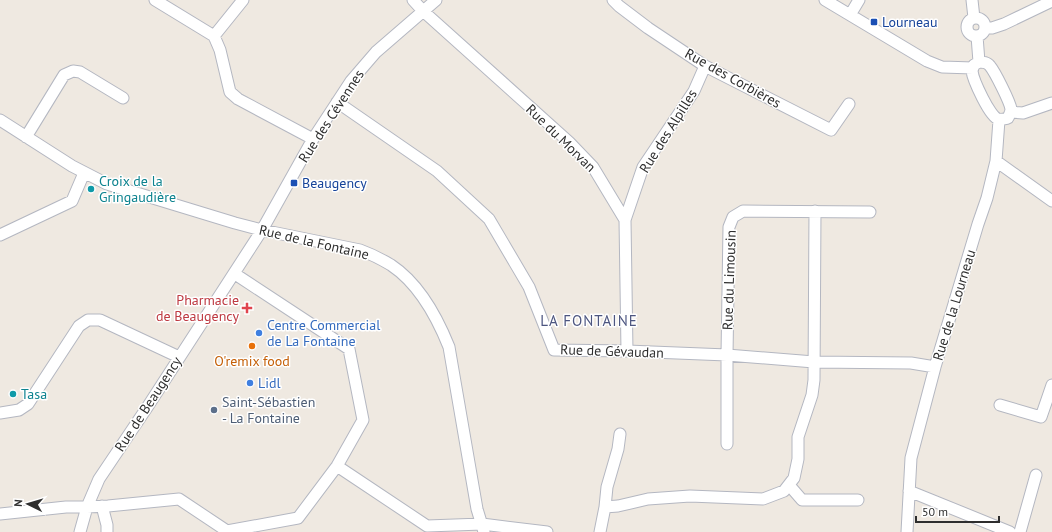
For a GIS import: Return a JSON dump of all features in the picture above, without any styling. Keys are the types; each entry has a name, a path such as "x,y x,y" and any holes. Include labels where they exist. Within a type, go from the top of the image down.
{"street":[{"path":"155,0 214,36 220,50 230,92 238,99 313,139"},
{"path":"214,36 243,0"},
{"name":"Rue du Morvan","path":"413,0 423,11 569,142 594,167 625,220 627,352"},
{"name":"Rue des Cévennes","path":"262,230 313,139 351,81 376,52 436,0"},
{"name":"Rue des Corbières","path":"613,0 648,28 705,66 831,130 849,104"},
{"path":"825,0 927,62 942,67 976,65 984,62 990,66 998,78 1010,104 1011,112 1008,118 999,120 994,116 986,103 974,78 976,65 981,32 984,23 981,19 974,18 968,22 967,28 969,33 974,36 981,32 1004,24 1052,0"},
{"path":"850,15 859,0"},
{"path":"972,0 974,18"},
{"name":"Rue des Alpilles","path":"625,220 643,167 694,91 705,66"},
{"path":"26,137 64,75 73,71 80,72 123,98"},
{"name":"Rue de Gévaudan","path":"337,102 437,171 489,220 529,287 554,350 727,355 814,362 911,363 935,367"},
{"path":"1011,112 1023,113 1052,103"},
{"name":"Rue de la Fontaine","path":"0,120 72,166 107,184 235,223 360,250 376,256 392,266 419,292 441,327 449,347 477,509 483,528"},
{"name":"Rue de la Lourneau","path":"907,532 911,458 935,367 987,198 996,161 999,120"},
{"path":"996,161 1052,201"},
{"path":"0,235 72,201 84,173"},
{"name":"Rue du Limousin","path":"727,444 729,227 733,217 743,211 870,212"},
{"path":"605,507 618,506 648,499 690,496 763,499 784,491 794,478 798,459 798,437 812,395 814,380 815,211"},
{"name":"Rue de Beaugency","path":"80,532 99,479 262,230"},
{"path":"0,514 66,507 88,507 179,499 227,531 298,518 337,466 363,420 349,349 234,274"},
{"path":"0,413 19,410 28,404 79,326 88,320 100,320 179,357"},
{"path":"1000,405 1041,417 1052,385"},
{"path":"600,532 607,487 618,449 620,434"},
{"path":"337,466 427,526 547,532"},
{"path":"1020,532 1036,475"},
{"path":"789,485 802,500 858,500"},
{"path":"909,491 1010,532"},
{"path":"102,506 107,525 107,532"}],"place":[{"name":"Lourneau","path":"874,22"},
{"name":"Beaugency","path":"294,183"},
{"name":"Croix de la Gringaudière","path":"91,189"},
{"name":"Pharmacie de Beaugency","path":"247,308"},
{"name":"Centre Commercial de La Fontaine","path":"259,333"},
{"name":"O'remix food","path":"252,346"},
{"name":"Lidl","path":"250,383"},
{"name":"Tasa","path":"13,394"},
{"name":"Saint-Sébastien - La Fontaine","path":"214,410"}],"district":[{"name":"LA FONTAINE","path":"589,321"}]}
